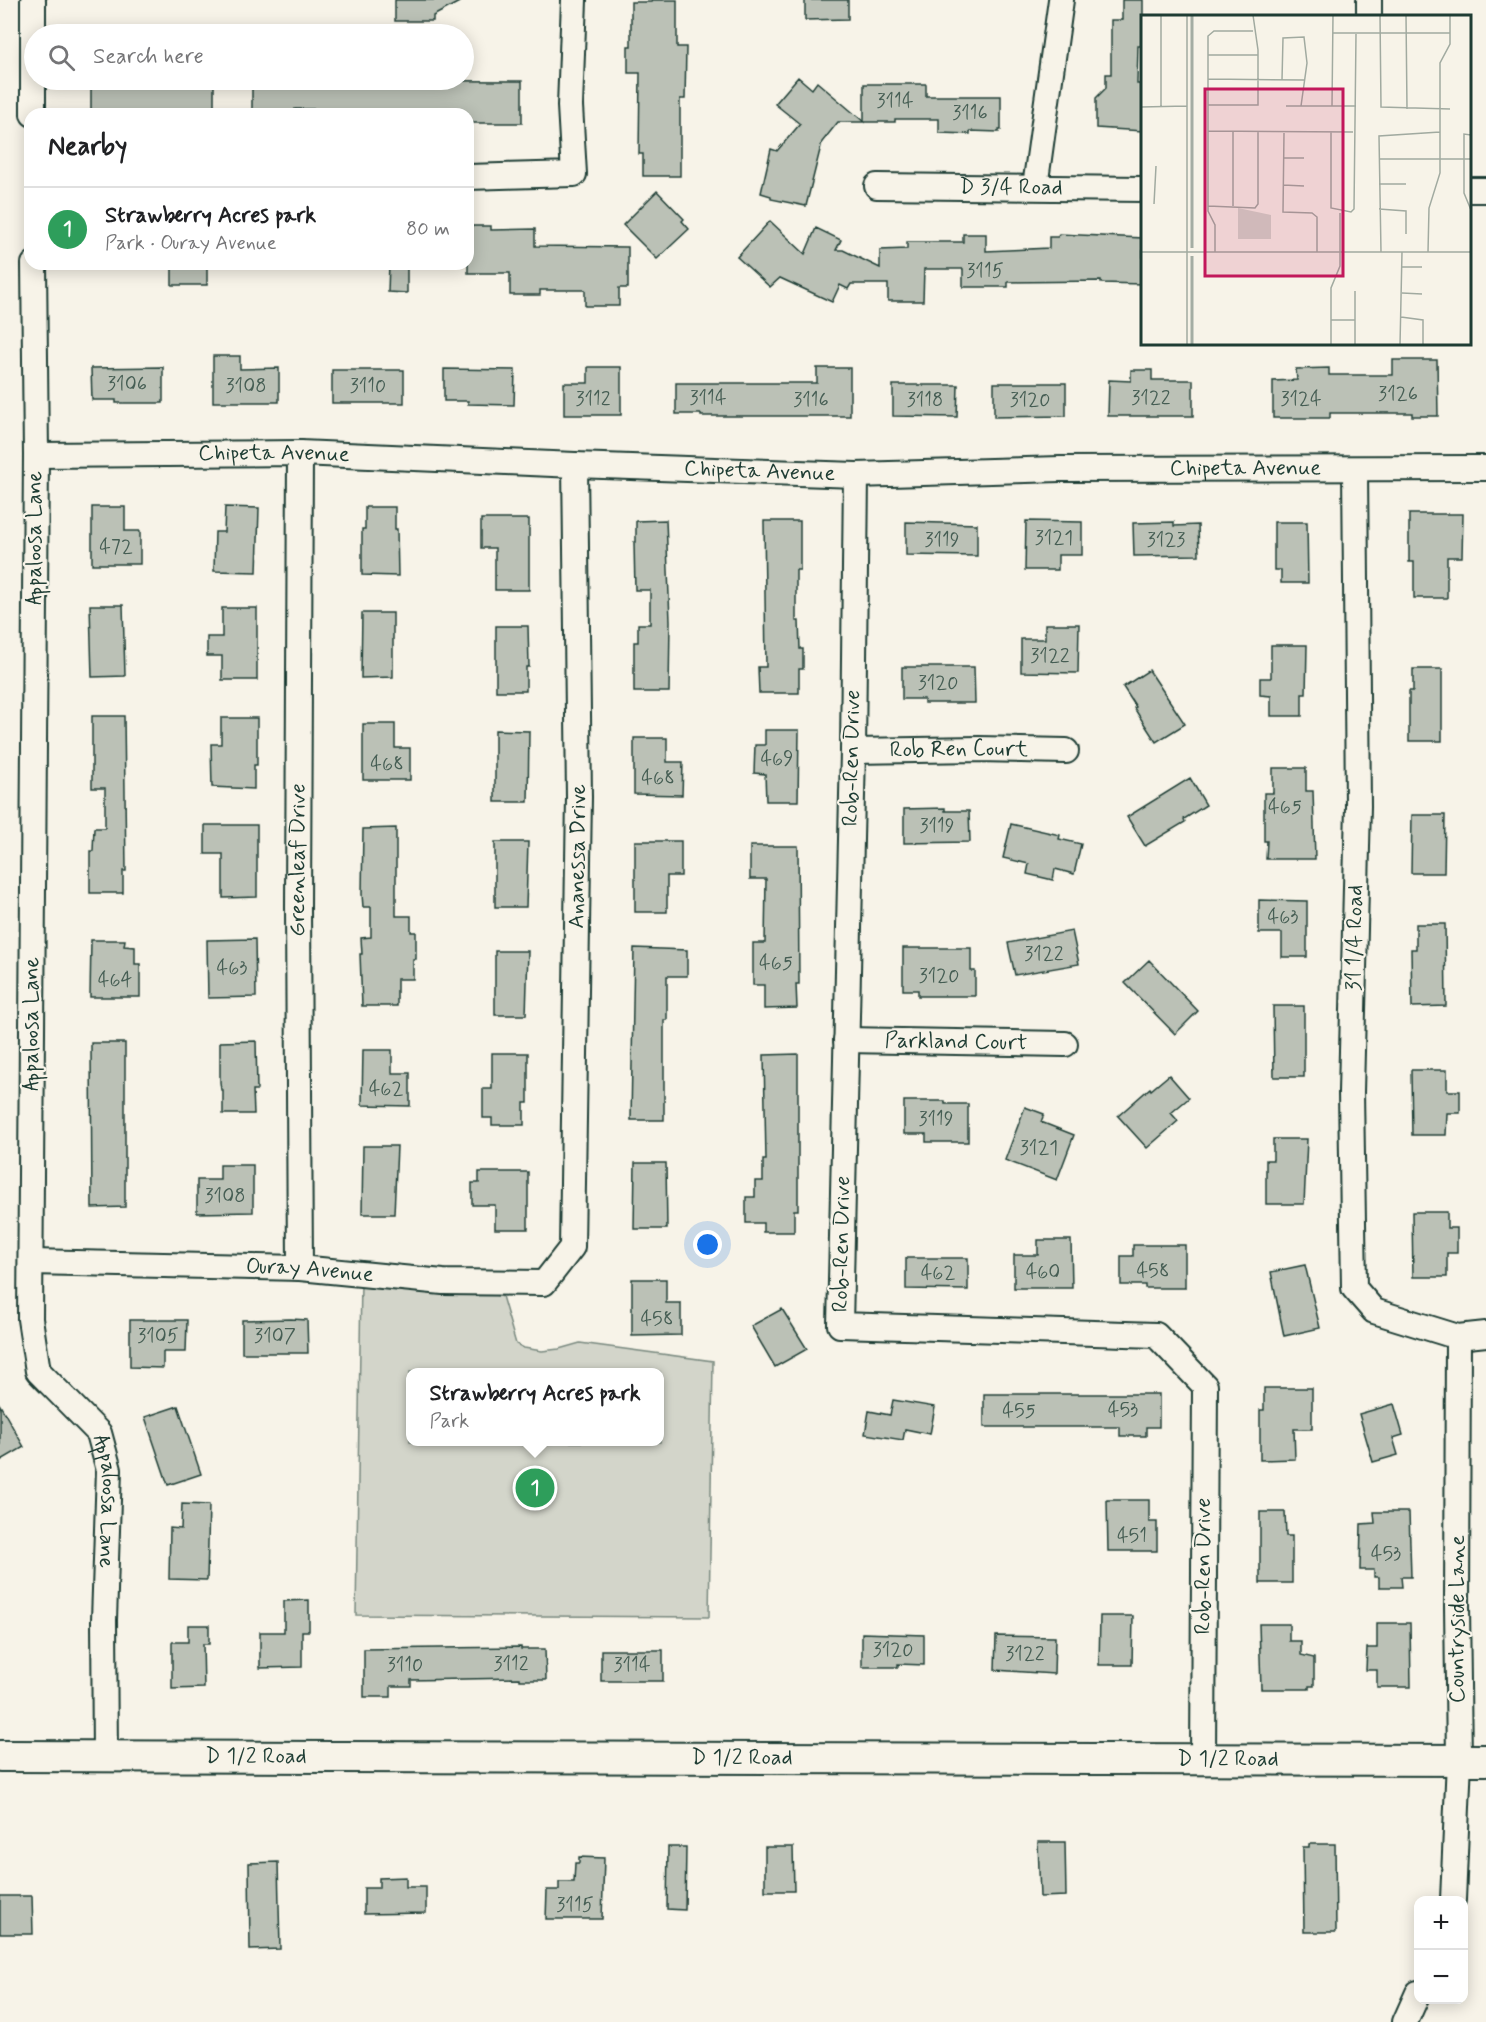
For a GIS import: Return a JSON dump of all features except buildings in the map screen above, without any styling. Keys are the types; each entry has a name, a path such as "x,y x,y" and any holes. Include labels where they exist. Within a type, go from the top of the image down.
{"main road":[{"name":"D 1/2 Road","path":"0,1756 1473,1760"}],"street":[{"path":"33,0 33,24"},
{"path":"474,177 574,174 570,106 574,0"},
{"path":"1035,187 1061,0"},
{"path":"33,90 33,108"},
{"name":"D 3/4 Road","path":"877,186 1141,189"},
{"name":"Appaloosa Lane","path":"34,270 36,455 30,1319 38,1371 99,1433 109,1470 104,1620 105,1756"},
{"name":"Chipeta Avenue","path":"36,455 300,453 856,475 1060,469 1486,468"},
{"name":"Greenleaf Drive","path":"300,453 300,1268"},
{"name":"Ananessa Drive","path":"572,1247 579,797 574,465"},
{"name":"31 1/4 Road","path":"1355,469 1358,806 1351,1092 1354,1288 1374,1311 1458,1337"},
{"name":"Rob-Ren Drive","path":"856,475 853,751 840,1325 1156,1335 1205,1386 1203,1760"},
{"name":"Rob Ren Court","path":"853,751 979,749 1066,751"},
{"name":"Parkland Court","path":"846,1040 1065,1044"},
{"name":"Ouray Avenue","path":"31,1262 300,1268 443,1282 544,1283 572,1247"},
{"path":"1458,1337 1486,1334"},
{"name":"Countryside Lane","path":"1454,1896 1473,1760 1457,1606 1458,1337"},
{"path":"1405,2022 1414,2003"}],"shaded area":[{"path":"361,1281 502,1296 516,1344 524,1348 542,1351 580,1343 713,1361 709,1617 356,1615"}],"place":[{"name":"Strawberry Acres park","path":"535,1488"}]}
